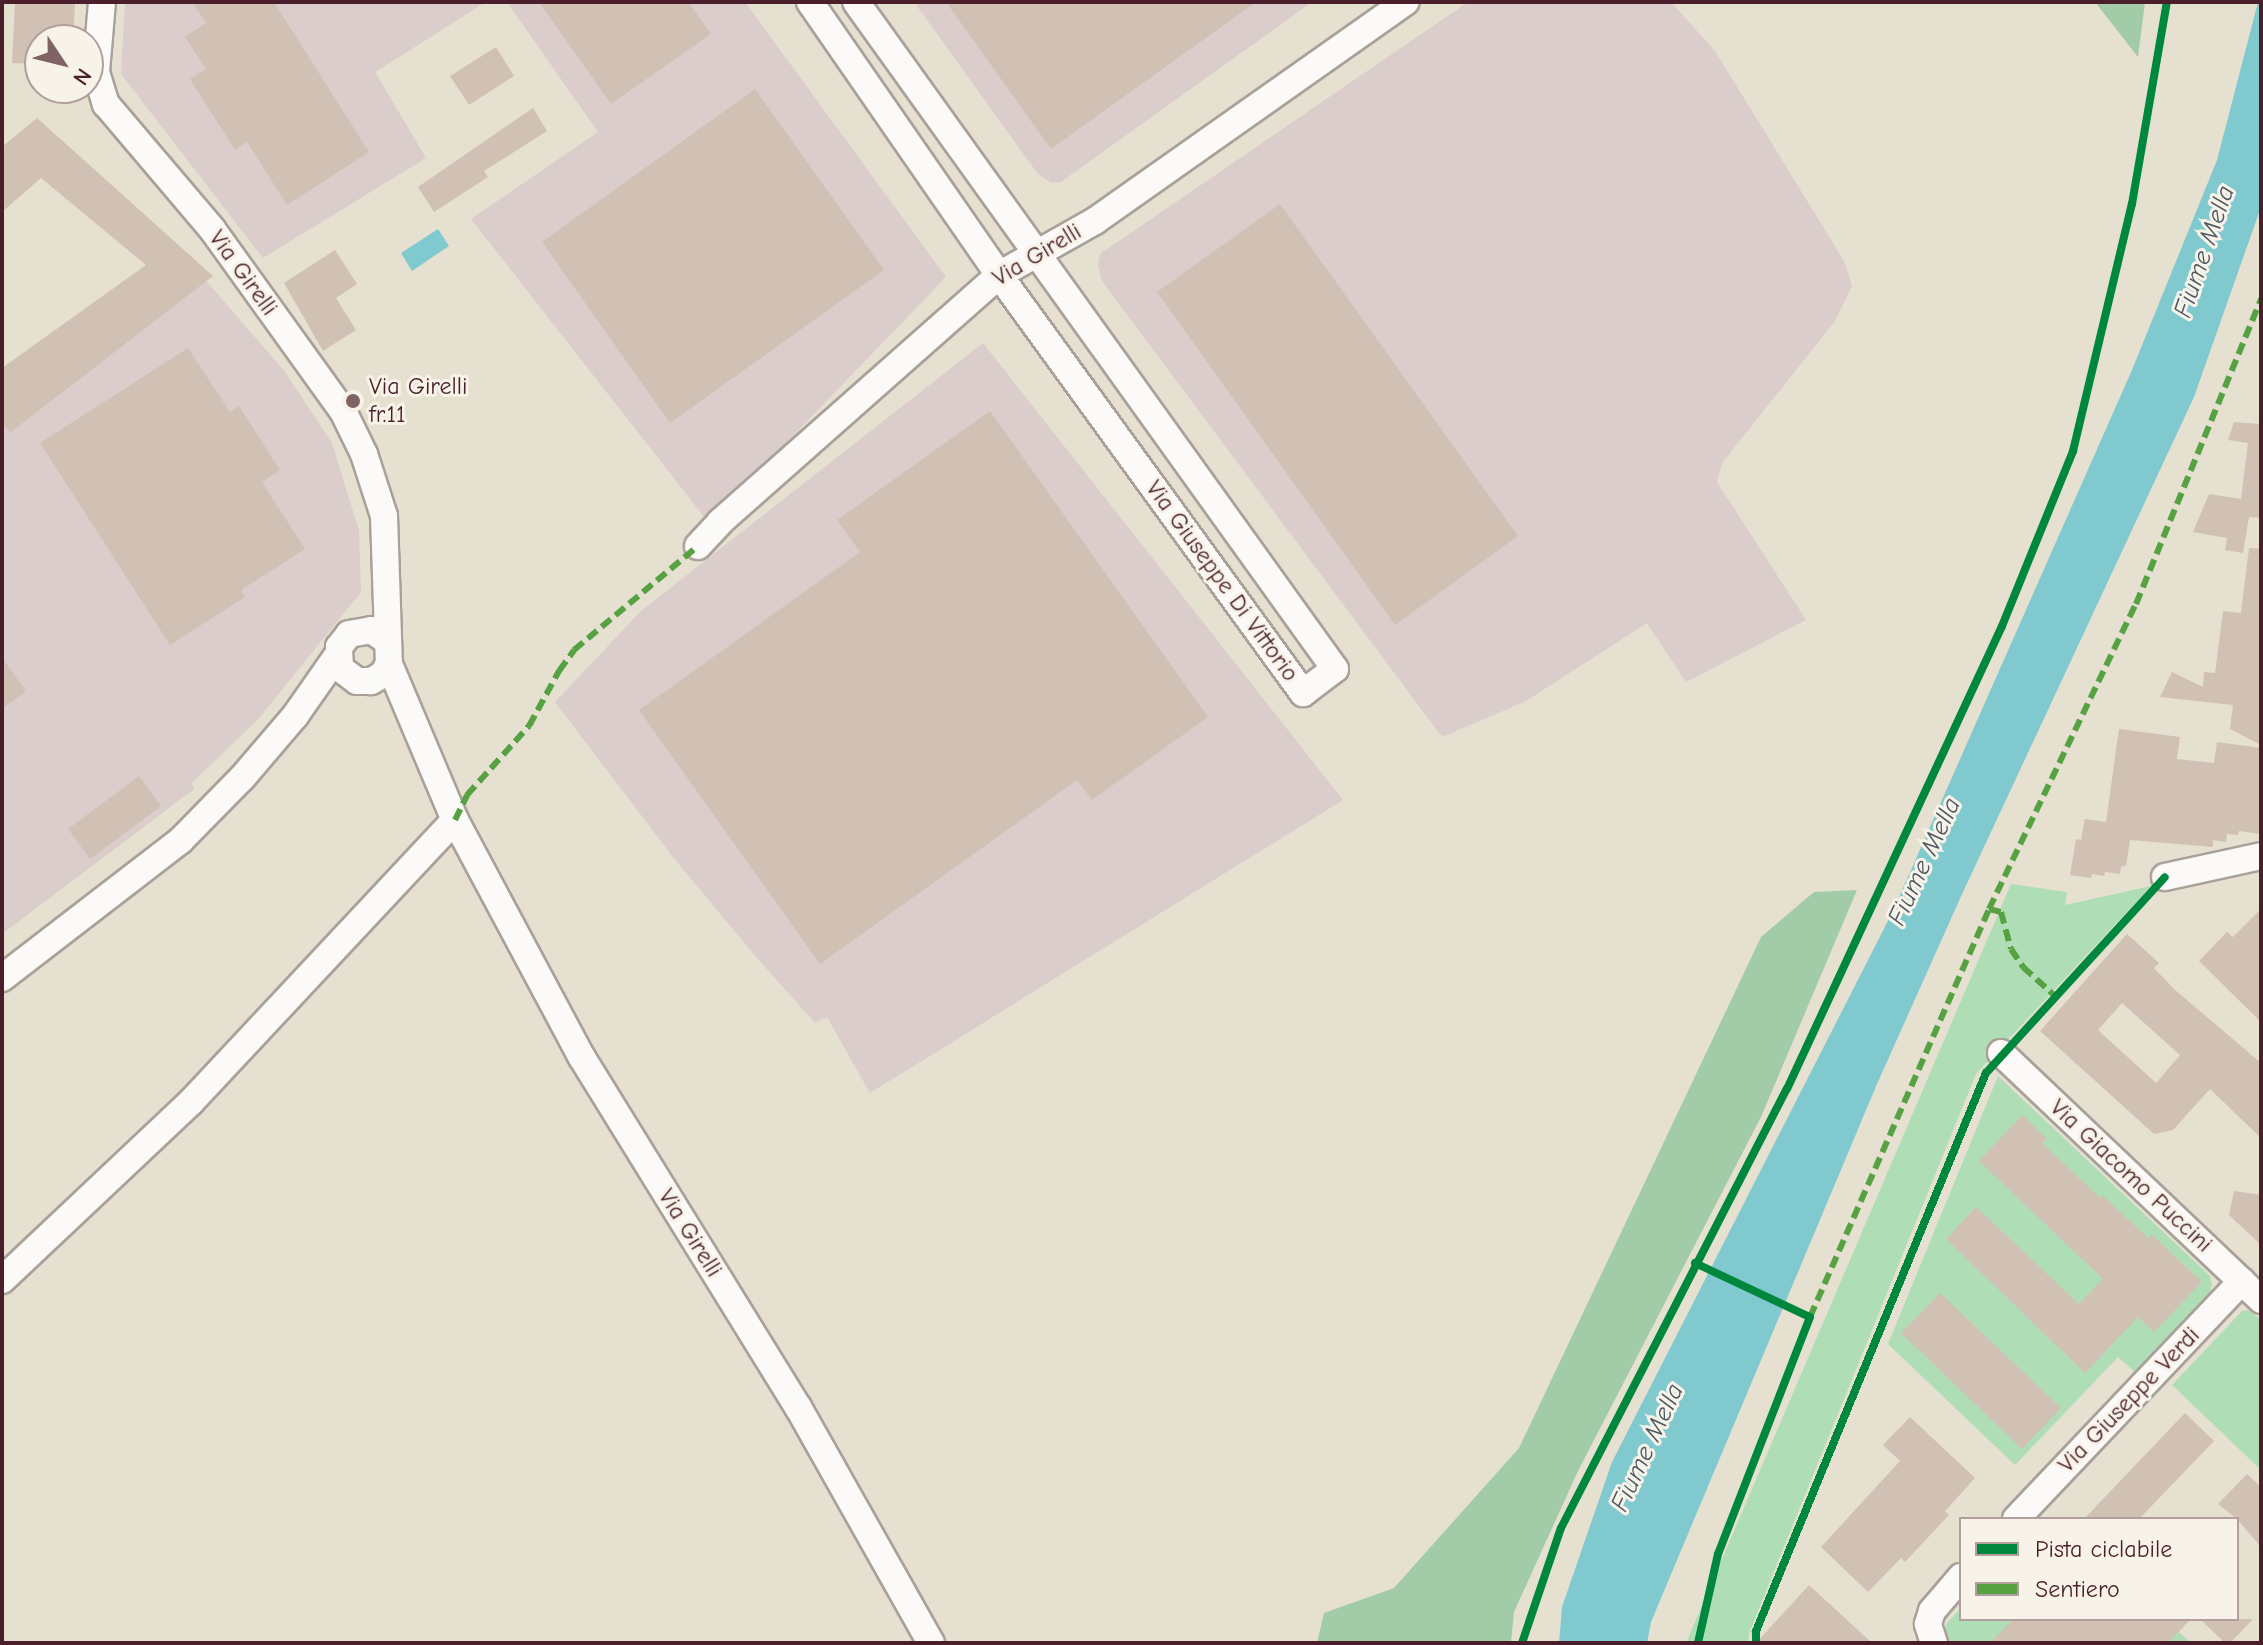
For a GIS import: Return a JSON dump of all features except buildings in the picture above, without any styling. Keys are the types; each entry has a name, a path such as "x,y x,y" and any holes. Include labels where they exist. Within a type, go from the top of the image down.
{"street":[{"name":"Via Girelli","path":"102,2 96,72 106,104 212,229 343,411 364,454 384,516 388,553 387,652 455,820 581,1056 798,1407 931,1643"},
{"name":"Via Giuseppe Di Vittorio","path":"810,2 999,275 1303,693 1335,669 1040,254 856,2"},
{"name":"Via Girelli","path":"698,546 720,522 999,275 1095,221 1406,2"},
{"name":"Via Girelli","path":"295,716 337,656 344,640 358,630 372,608 388,553"},
{"path":"2,978 180,841 242,778 295,716 357,681 371,681 382,675 387,652 371,630 358,630"},
{"path":"337,656 340,668 357,681"},
{"path":"2,1280 191,1102 455,820"},
{"path":"2165,877 2261,856"},
{"name":"Via Giacomo Puccini","path":"2001,1053 2261,1300"},
{"name":"Via Giuseppe Verdi","path":"2018,1517 2242,1281"},
{"path":"1934,1643 1928,1624 1932,1611 1959,1579"}],"shaded area":[{"path":"125,2 486,2 375,72 426,158 263,258 121,74"},
{"path":"507,2 745,2 946,277 709,523 471,219 598,132"},
{"path":"914,2 1312,2 1061,182 1051,183 1038,174"},
{"path":"1468,2 1671,2 1715,51 1844,261 1852,286 1835,321 1722,463 1717,482 1806,620 1686,682 1647,623 1526,701 1442,737 1102,281 1098,266 1100,254"},
{"path":"203,277 285,372 332,443 359,531 361,592 260,717 192,783 194,789 2,934 2,427"},
{"path":"983,343 1343,800 870,1093 827,1017 815,1023 751,951 673,857 555,702 641,611"}],"green space":[{"path":"2095,2 2145,2 2138,57"},
{"path":"2011,884 2067,892 2065,905 2151,886 1976,1074 1749,1633 1748,1643 1686,1643"},
{"path":"1857,890 1761,1117 1578,1471 1514,1612 1511,1643 1317,1643 1324,1613 1394,1588 1519,1448 1761,937 1814,892"},
{"path":"1998,1076 2210,1276 2212,1284 2210,1294 2135,1372 2118,1357 2015,1465 1888,1344"},
{"path":"2248,1310 2261,1320 2261,1470 2172,1385 2242,1311"},
{"path":"1959,1610 1959,1621 2167,1621 2191,1643 1950,1643 1945,1632 1947,1623"}],"water":[{"name":"Fiume Mella","path":"2258,2 2261,2 2261,207 2194,397 1877,1084 1651,1622 1647,1643 1559,1643 1562,1607 1612,1462 1892,913 2132,370 2217,160"},
{"path":"438,229 449,246 412,271 401,253"}],"marked path":[{"path":"1810,1317 1989,909 2136,604 2261,299"},
{"path":"455,820 467,795 529,726 574,650 698,546"},
{"path":"1989,909 2001,912 2011,949 2023,967 2055,996"}],"cycle path":[{"path":"1522,1643 1561,1528 1787,1089 2002,626 2073,451 2132,204 2167,2"},
{"path":"1756,1643 1756,1631 1986,1073 2165,877"},
{"path":"1695,1263 1810,1317 1718,1554 1698,1643"}],"place":[{"name":"Via Girelli fr.11","path":"353,401"}]}
